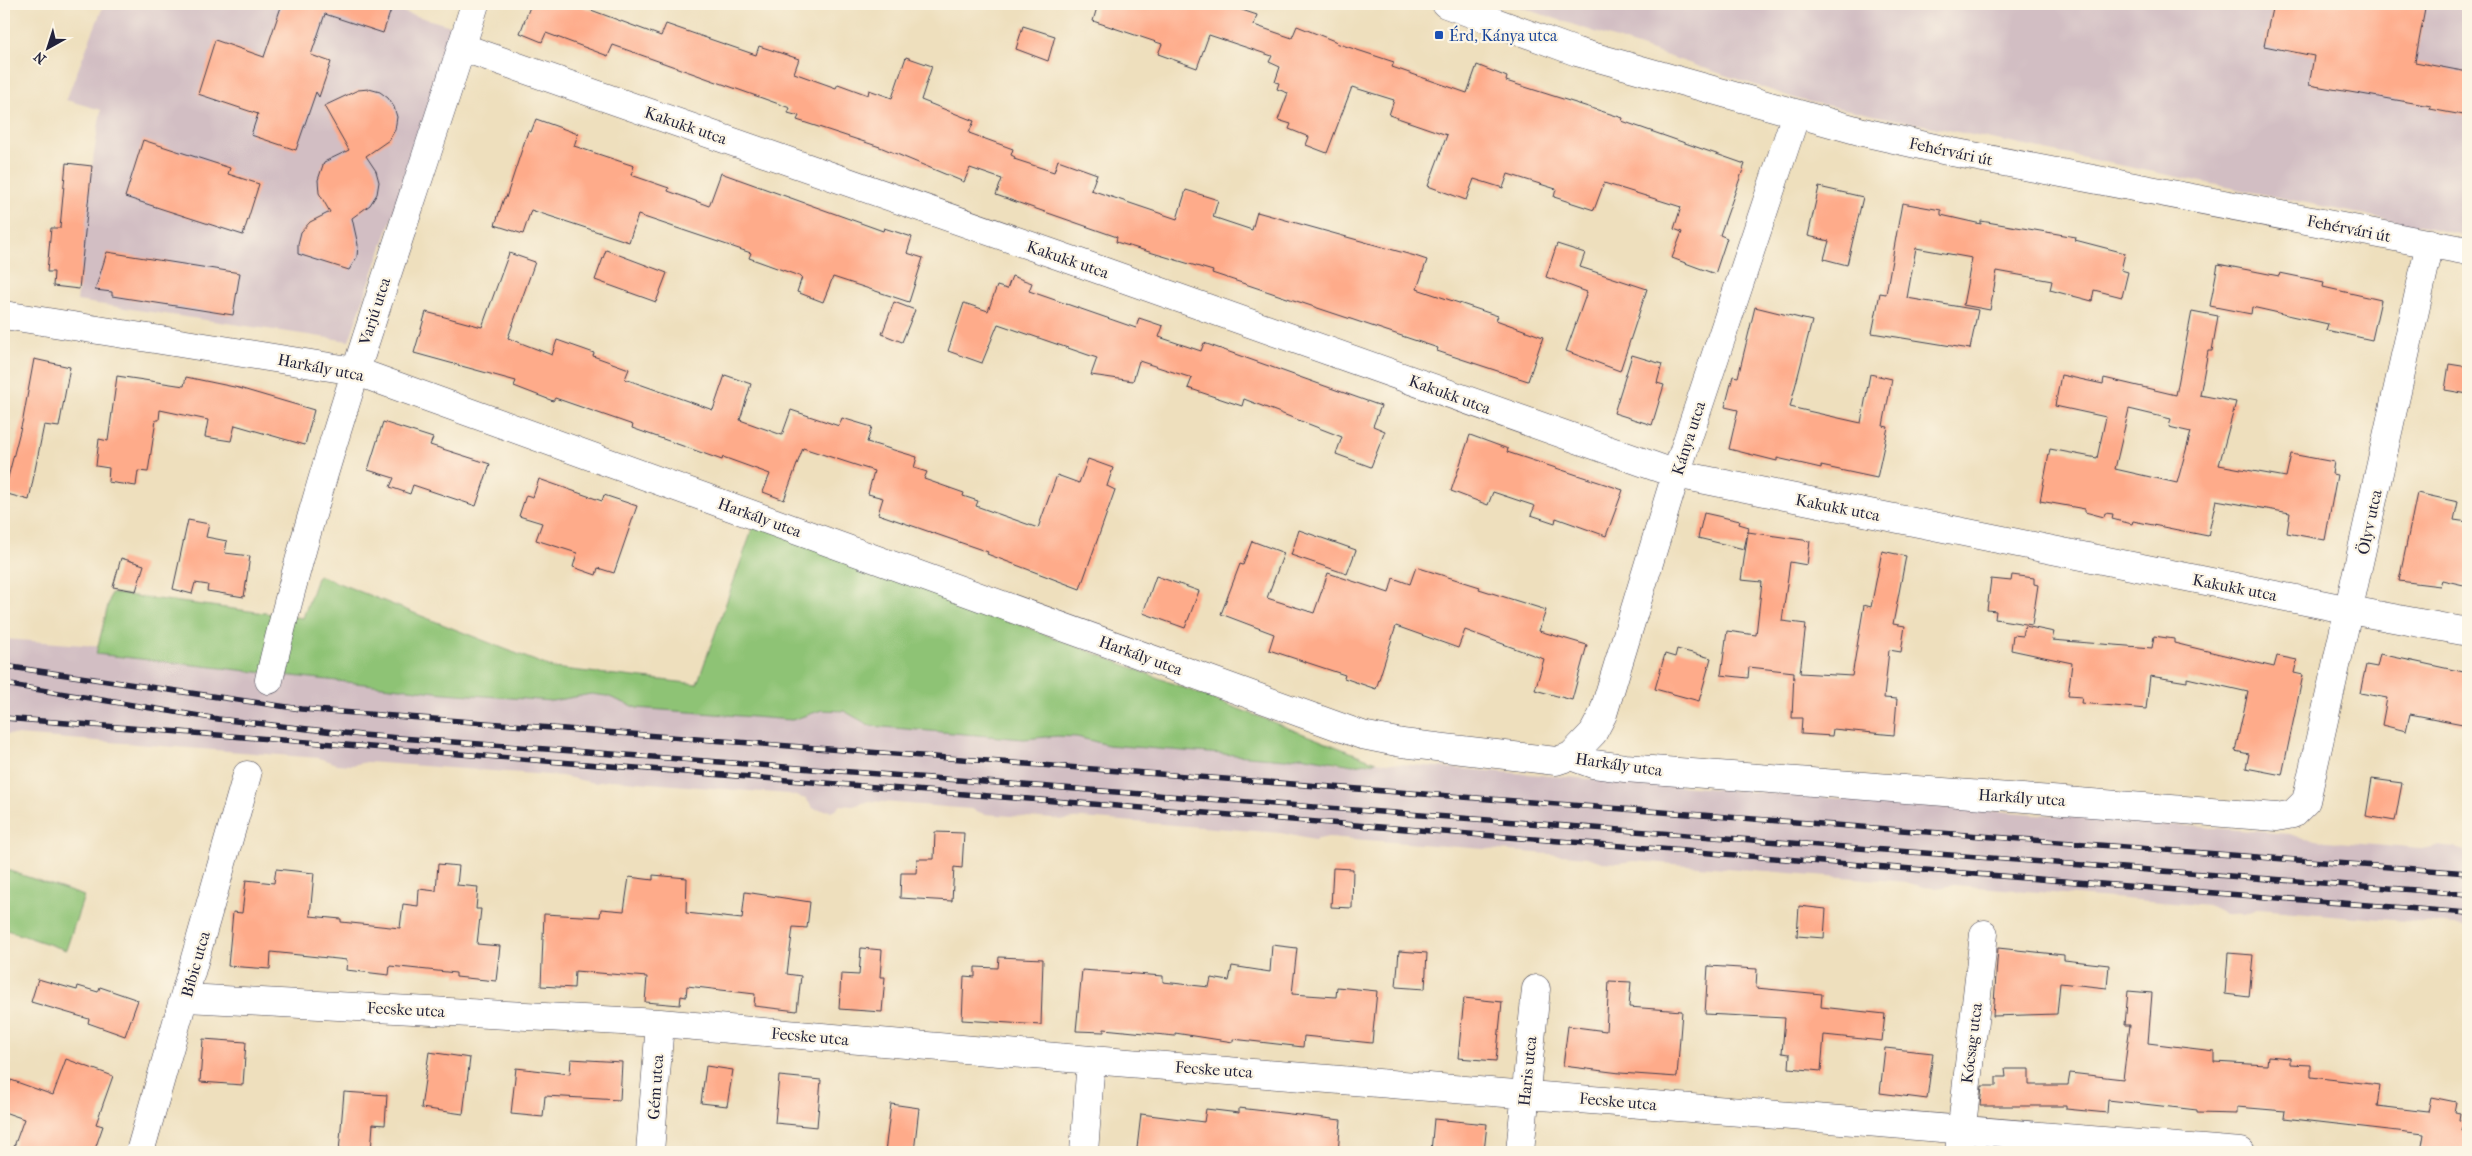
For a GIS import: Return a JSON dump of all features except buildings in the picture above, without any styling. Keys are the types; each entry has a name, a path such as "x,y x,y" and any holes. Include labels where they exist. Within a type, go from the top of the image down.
{"street":[{"name":"Varjú utca","path":"269,680 286,606 355,371 475,4"},
{"name":"Fehérvári út","path":"1446,4 1577,52 1863,132 1952,152 2468,251"},
{"name":"Kakukk utca","path":"461,47 1080,262 1676,474 2350,610 2468,632"},
{"name":"Kánya utca","path":"1572,756 1593,734 1603,714 1676,474 1796,114"},
{"name":"Ölyv utca","path":"2306,800 2350,610 2430,243"},
{"name":"Harkály utca","path":"4,315 355,371 1362,735 1402,743 1556,761 1572,756 1593,764 1625,768 2278,818 2293,814 2306,800"},
{"name":"Bíbic utca","path":"140,1152 186,998 247,775"},
{"name":"Kócsag utca","path":"1960,1141 1984,934"},
{"name":"Haris utca","path":"1520,1152 1524,1093 1536,989"},
{"name":"Fecske utca","path":"186,998 660,1022 1091,1060 1524,1093 1960,1141 2242,1152"},
{"name":"Gém utca","path":"650,1152 660,1022"},
{"path":"1084,1152 1091,1060"}],"shaded area":[{"path":"104,4 375,4 458,28 349,341 77,301 92,166 101,110 66,100"},
{"path":"1511,4 2468,4 2468,236 1800,100"},
{"path":"4,639 97,646 96,654 552,701 591,694 607,696 637,708 792,720 822,710 844,711 871,726 1077,737 1108,745 1286,759 1301,756 1353,765 1376,762 2290,834 2303,839 2421,849 2436,846 2455,848 2468,852 2468,926 2258,909 2244,914 2225,913 2210,906 1954,885 1937,888 1923,887 1906,882 1634,861 1602,862 1587,857 1328,837 1314,840 1281,833 1082,818 1066,820 984,814 971,809 870,801 853,806 841,805 834,811 814,809 806,799 789,794 612,780 594,783 562,776 367,762 352,765 337,764 319,758 4,734"}],"green space":[{"path":"755,522 1376,762 1353,765 1301,756 1286,759 1108,745 1077,737 1057,736 1024,739 871,726 844,711 822,710 792,720 637,708 607,696 591,694 552,701 445,693 96,654 111,593 303,618 318,575 553,668 697,684"},
{"path":"4,869 84,896 66,950 4,929"}],"railway":[{"path":"4,666 301,709 2468,873"},
{"path":"4,684 218,719 361,735 2468,894"},
{"path":"4,718 2468,913"}],"place":[{"name":"Érd, Kánya utca","path":"1439,35"}]}
